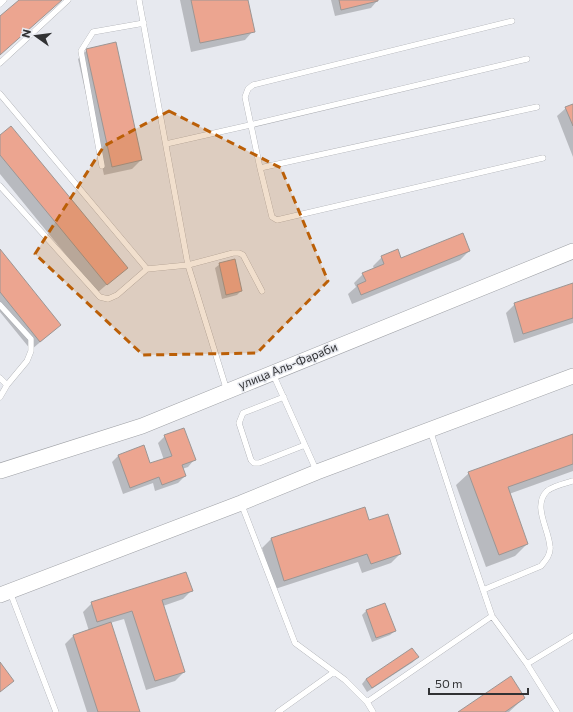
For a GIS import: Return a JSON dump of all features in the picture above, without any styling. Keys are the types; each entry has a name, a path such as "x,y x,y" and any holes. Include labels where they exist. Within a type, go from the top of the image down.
{"main road":[{"name":"улица Аль-Фараби","path":"0,471 142,426 573,251"},
{"path":"5,593 241,503 317,472 573,376"}],"lane":[{"path":"0,4 4,0"},
{"path":"0,63 68,0"},
{"path":"139,0 188,266 227,392"},
{"path":"512,20 253,85 248,89 245,97 250,125 272,217 277,220 543,158"},
{"path":"102,166 81,50 93,32 144,23"},
{"path":"166,144 527,59"},
{"path":"0,94 147,269"},
{"path":"260,168 537,107"},
{"path":"0,186 100,297 108,299 117,295 147,269 188,266 233,253 243,255 262,291"},
{"path":"0,304 31,339 31,351 27,361 7,385 0,397"},
{"path":"273,373 317,472"},
{"path":"0,378 7,385"},
{"path":"284,397 243,412 239,423 251,460 254,463 258,463 305,445"},
{"path":"430,430 492,616 527,664 557,712"},
{"path":"483,590 541,566 548,558 551,548 540,504 548,490 573,481"},
{"path":"241,503 295,644 345,680 367,702 374,712"},
{"path":"5,593 56,712"},
{"path":"367,702 492,616"},
{"path":"527,664 573,636"},
{"path":"278,712 334,672"}],"highlighted area":[{"path":"169,111 281,168 328,281 257,353 143,355 35,254 104,146"}],"building":[{"path":"19,0 62,0 0,55 0,16"},
{"path":"191,0 248,0 255,32 200,43"},
{"path":"339,0 378,0 378,1 341,10"},
{"path":"116,42 142,160 112,167 86,49"},
{"path":"573,104 573,126 565,107"},
{"path":"11,126 128,268 107,285 0,155 0,135"},
{"path":"463,233 470,251 361,295 357,285 366,281 362,273 384,264 381,256 398,249 401,258"},
{"path":"0,249 61,325 40,342 0,292"},
{"path":"235,259 242,291 226,295 219,263"},
{"path":"573,283 573,318 523,334 514,303"},
{"path":"184,428 196,460 182,465 186,476 162,485 159,477 130,488 118,455 144,445 150,463 172,456 164,435"},
{"path":"573,434 573,464 508,487 528,544 499,555 468,472"},
{"path":"365,507 369,520 388,514 401,554 371,564 367,554 284,581 271,538"},
{"path":"186,572 193,591 162,600 185,672 155,681 132,611 97,622 91,602"},
{"path":"385,603 396,631 376,638 366,610"},
{"path":"111,622 140,712 98,712 73,635"},
{"path":"412,648 419,657 372,688 366,679"},
{"path":"0,662 14,681 0,692"},
{"path":"511,676 525,698 505,712 458,712"}]}
